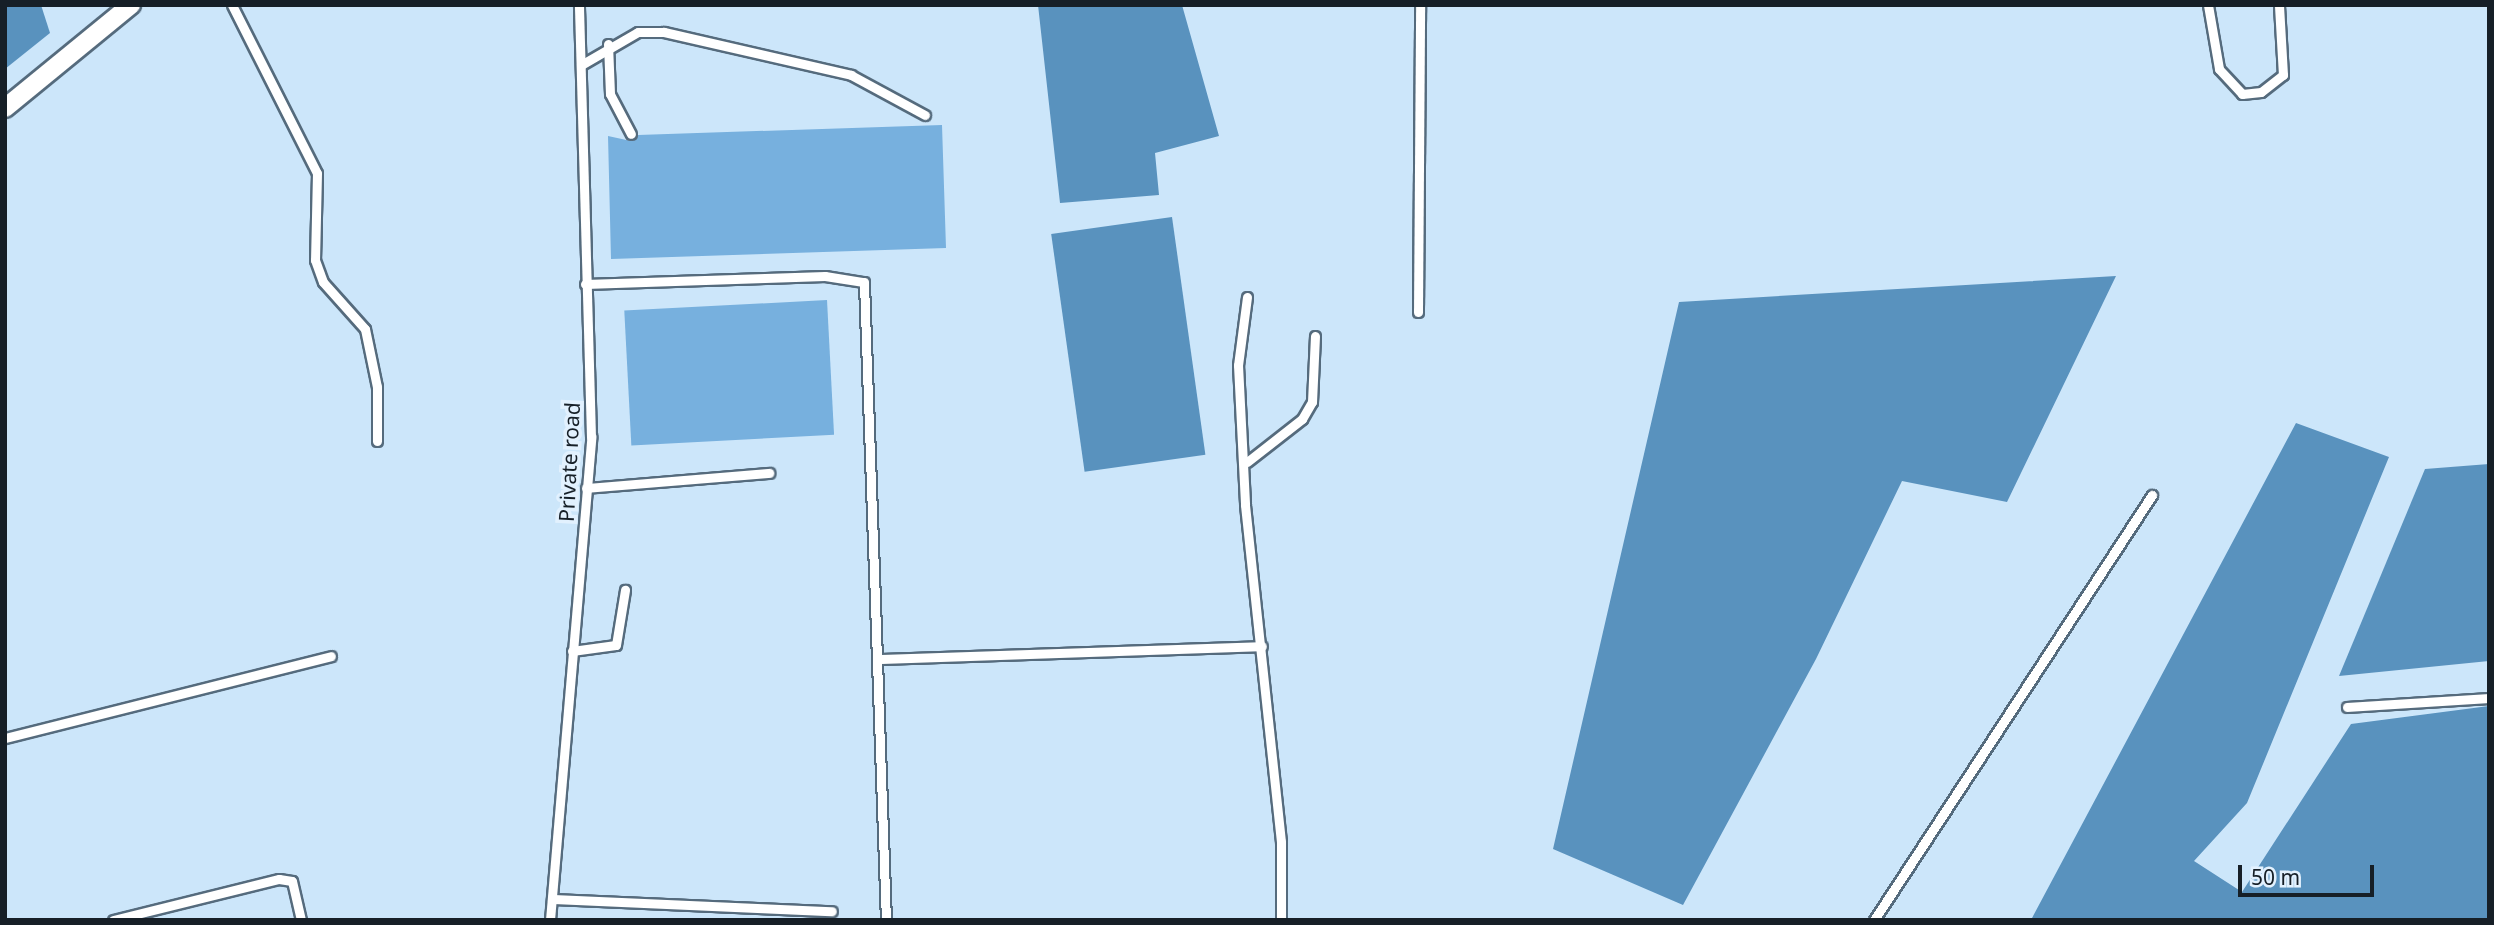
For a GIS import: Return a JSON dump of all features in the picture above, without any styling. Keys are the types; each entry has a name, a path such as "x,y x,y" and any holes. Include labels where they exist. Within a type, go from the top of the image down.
{"street":[{"path":"5,108 131,5"}],"lane":[{"path":"232,5 317,173 315,260 323,282 365,329 377,387 377,441"},
{"name":"Private road","path":"550,920 586,488 579,5"},
{"path":"1418,312 1420,5"},
{"path":"2208,5 2218,69 2242,94 2261,92 2283,75 2279,5"},
{"path":"581,65 608,44 638,32 664,32 793,58 851,75 925,116"},
{"path":"608,44 610,94 631,134"},
{"path":"585,284 825,276 864,282 870,310 886,920"},
{"path":"1247,297 1238,365 1247,462 1245,505 1281,842 1281,920"},
{"path":"1247,462 1302,419 1312,402 1315,336"},
{"path":"586,488 769,473"},
{"path":"1874,920 2152,495"},
{"path":"572,651 616,645 625,590"},
{"path":"878,659 1262,646"},
{"path":"5,738 331,656"},
{"path":"2347,707 2489,698"},
{"path":"113,920 279,879 292,881 301,920"},
{"path":"552,899 790,916 832,912"},
{"path":"697,920 698,908"}],"water":[{"path":"5,5 41,5 50,33 5,69"},
{"path":"1038,5 1182,5 1219,136 1155,153 1159,195 1060,203"},
{"path":"1172,217 1205,455 1085,472 1051,234"},
{"path":"2116,276 2007,502 1902,481 1816,659 1683,905 1553,849 1679,302"},
{"path":"2296,423 2389,457 2247,803 2194,861 2242,892 2351,724 2489,706 2489,920 2031,920"},
{"path":"2489,464 2489,661 2339,676 2425,469"}],"building":[{"path":"942,125 946,248 611,259 608,136 631,141 638,135"},
{"path":"827,300 834,435 631,445 624,311"}]}
